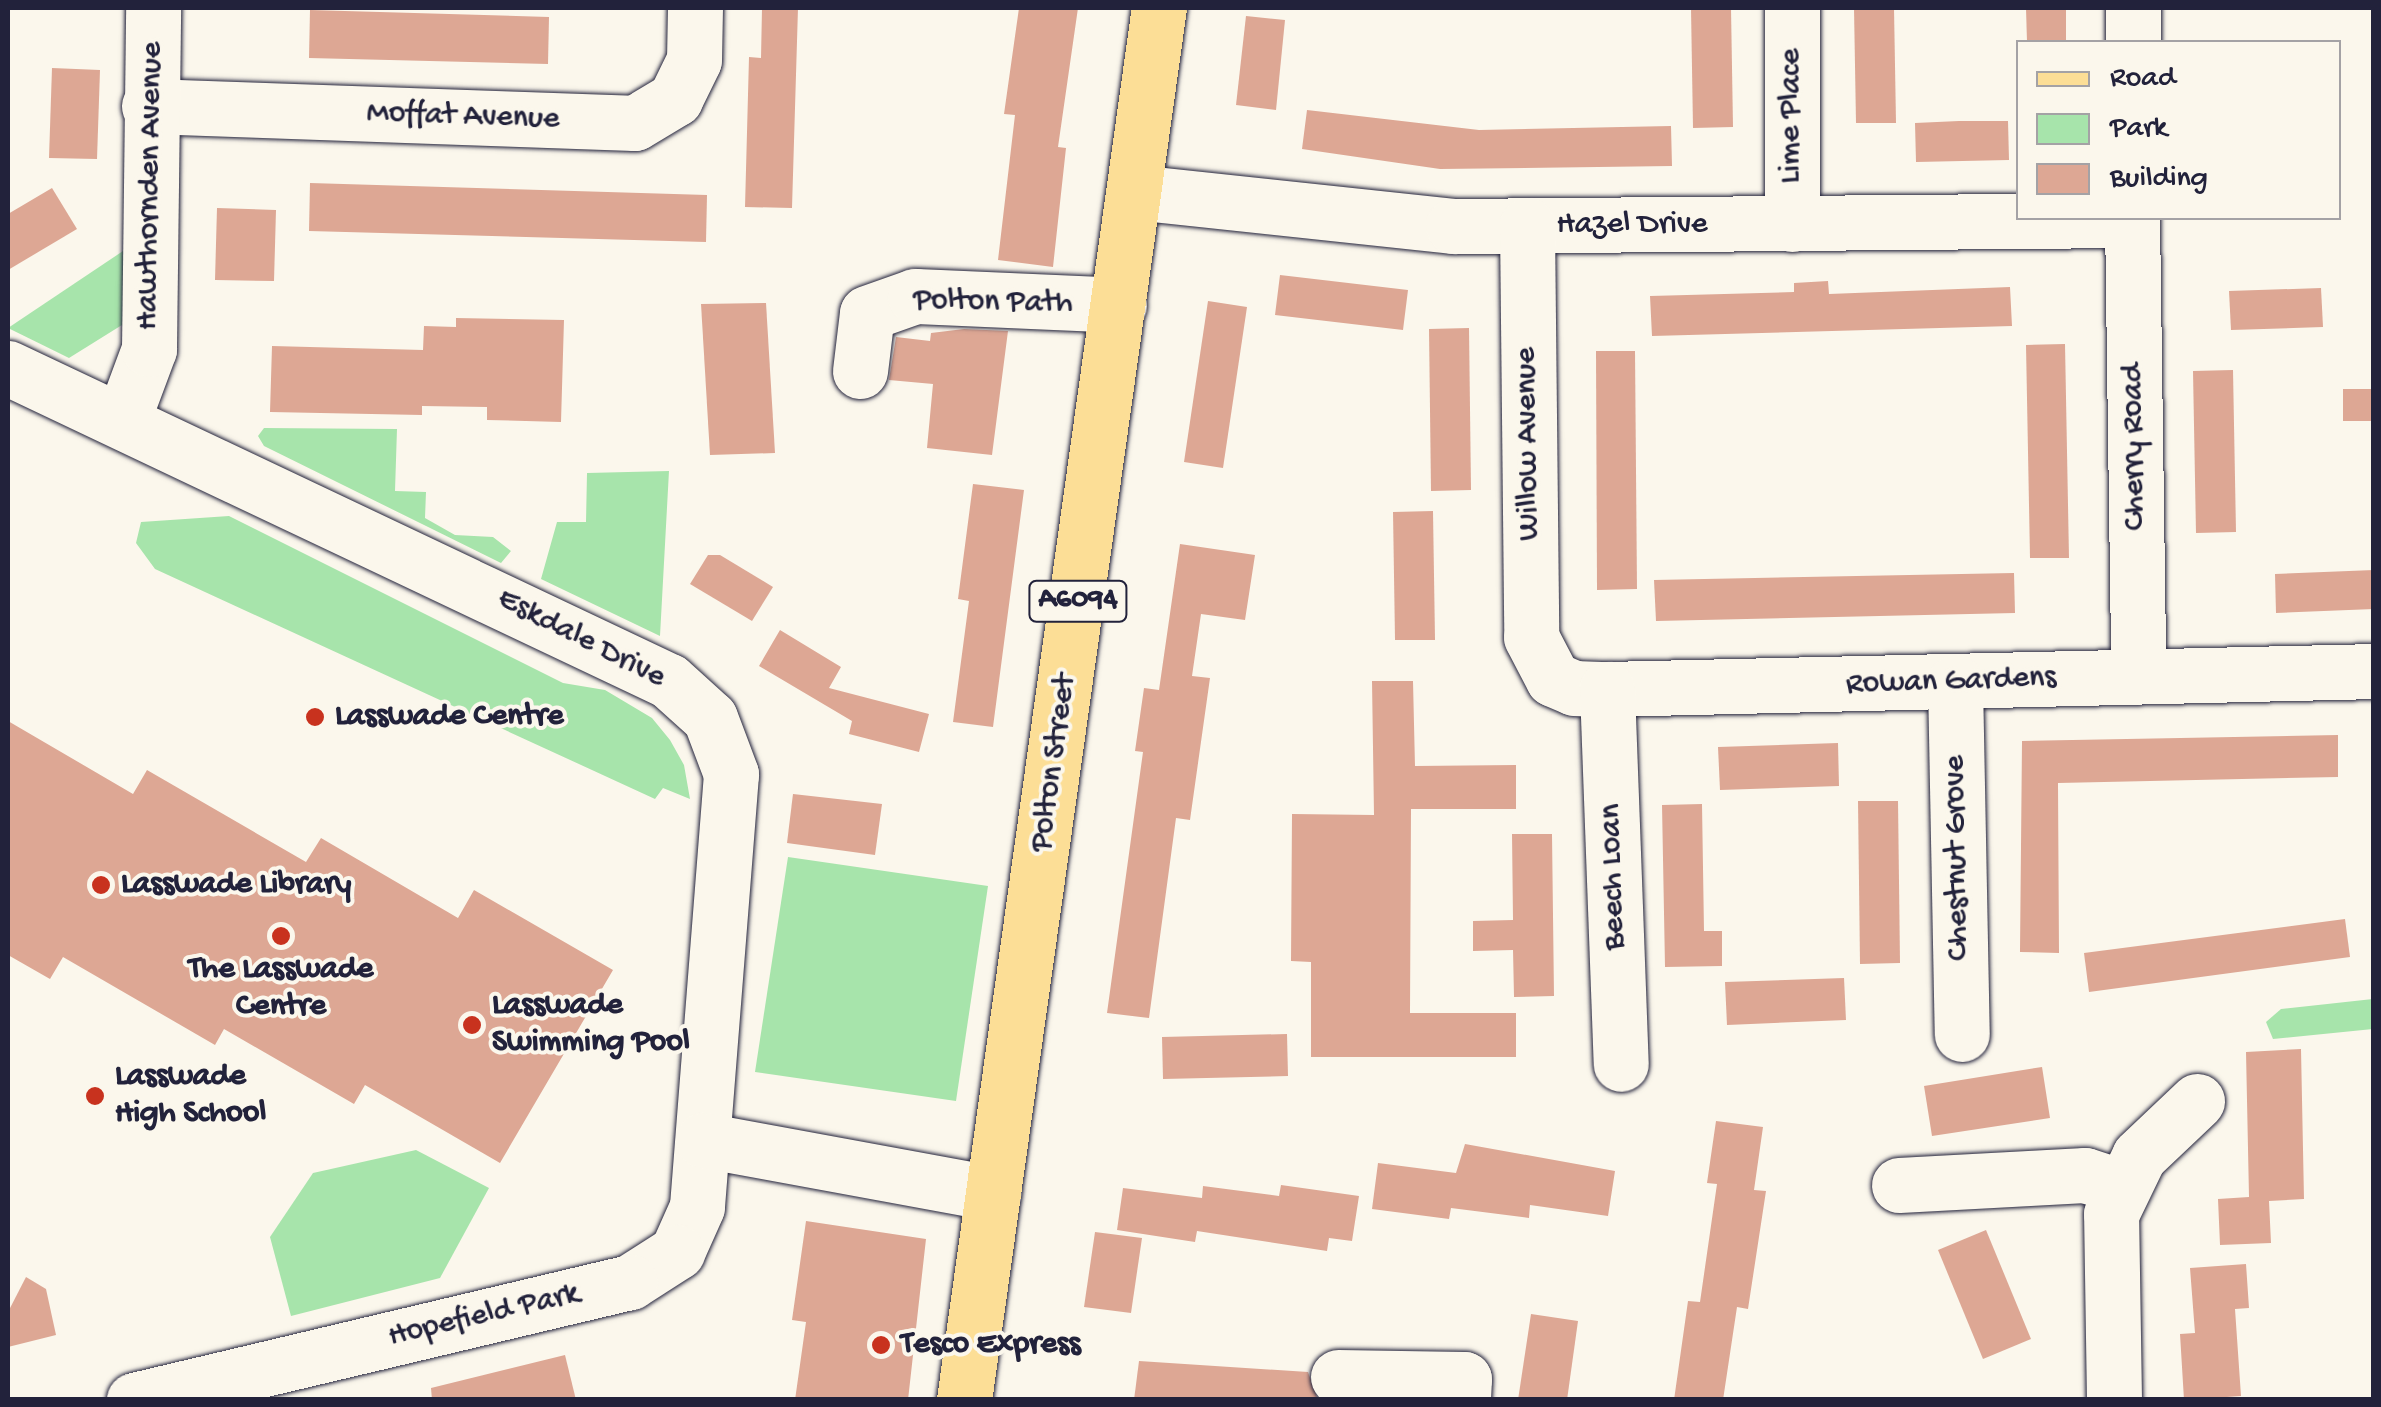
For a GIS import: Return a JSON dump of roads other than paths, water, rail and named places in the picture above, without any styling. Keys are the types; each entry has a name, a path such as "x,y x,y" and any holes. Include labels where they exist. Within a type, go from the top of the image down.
{"main road":[{"name":"Polton Street","path":"964,1400 1159,8"}],"street":[{"name":"Hawthornden Avenue","path":"123,419 149,349 153,8"},
{"name":"Moffat Avenue","path":"149,106 635,123 675,99 694,60 695,8"},
{"name":"Lime Place","path":"1792,8 1792,224"},
{"path":"2133,40 2134,8"},
{"name":"Hazel Drive","path":"1135,192 1453,226 2064,220"},
{"name":"Cherry Road","path":"2132,220 2138,676"},
{"name":"Willow Avenue","path":"1528,225 1531,637 1539,662"},
{"name":"Polton Path","path":"860,371 867,313 915,296 1119,305"},
{"name":"Eskdale Drive","path":"8,368 123,419 670,681 710,718 731,774 703,1140"},
{"name":"Rowan Gardens","path":"1539,662 1574,688 1607,690 2374,671"},
{"name":"Chestnut Grove","path":"1955,682 1962,1034"},
{"name":"Beech Loan","path":"1607,690 1621,1064"},
{"path":"2114,1400 2107,1254 2119,1186 2162,1129 2196,1102"},
{"path":"703,1140 993,1193"},
{"name":"Hopefield Park","path":"158,1396 630,1282 677,1252 690,1234 703,1140"},
{"path":"1899,1185 2084,1175 2119,1186"},
{"path":"1338,1377 1464,1379 1463,1400"}],"place":[{"name":"Lasswade Centre","path":"315,717"},
{"name":"Lasswade Library","path":"101,885"},
{"name":"The Lasswade Centre","path":"281,936"},
{"name":"Lasswade Swimming Pool","path":"472,1025"},
{"name":"Lasswade High School","path":"95,1096"},
{"name":"Tesco Express","path":"881,1345"}]}
